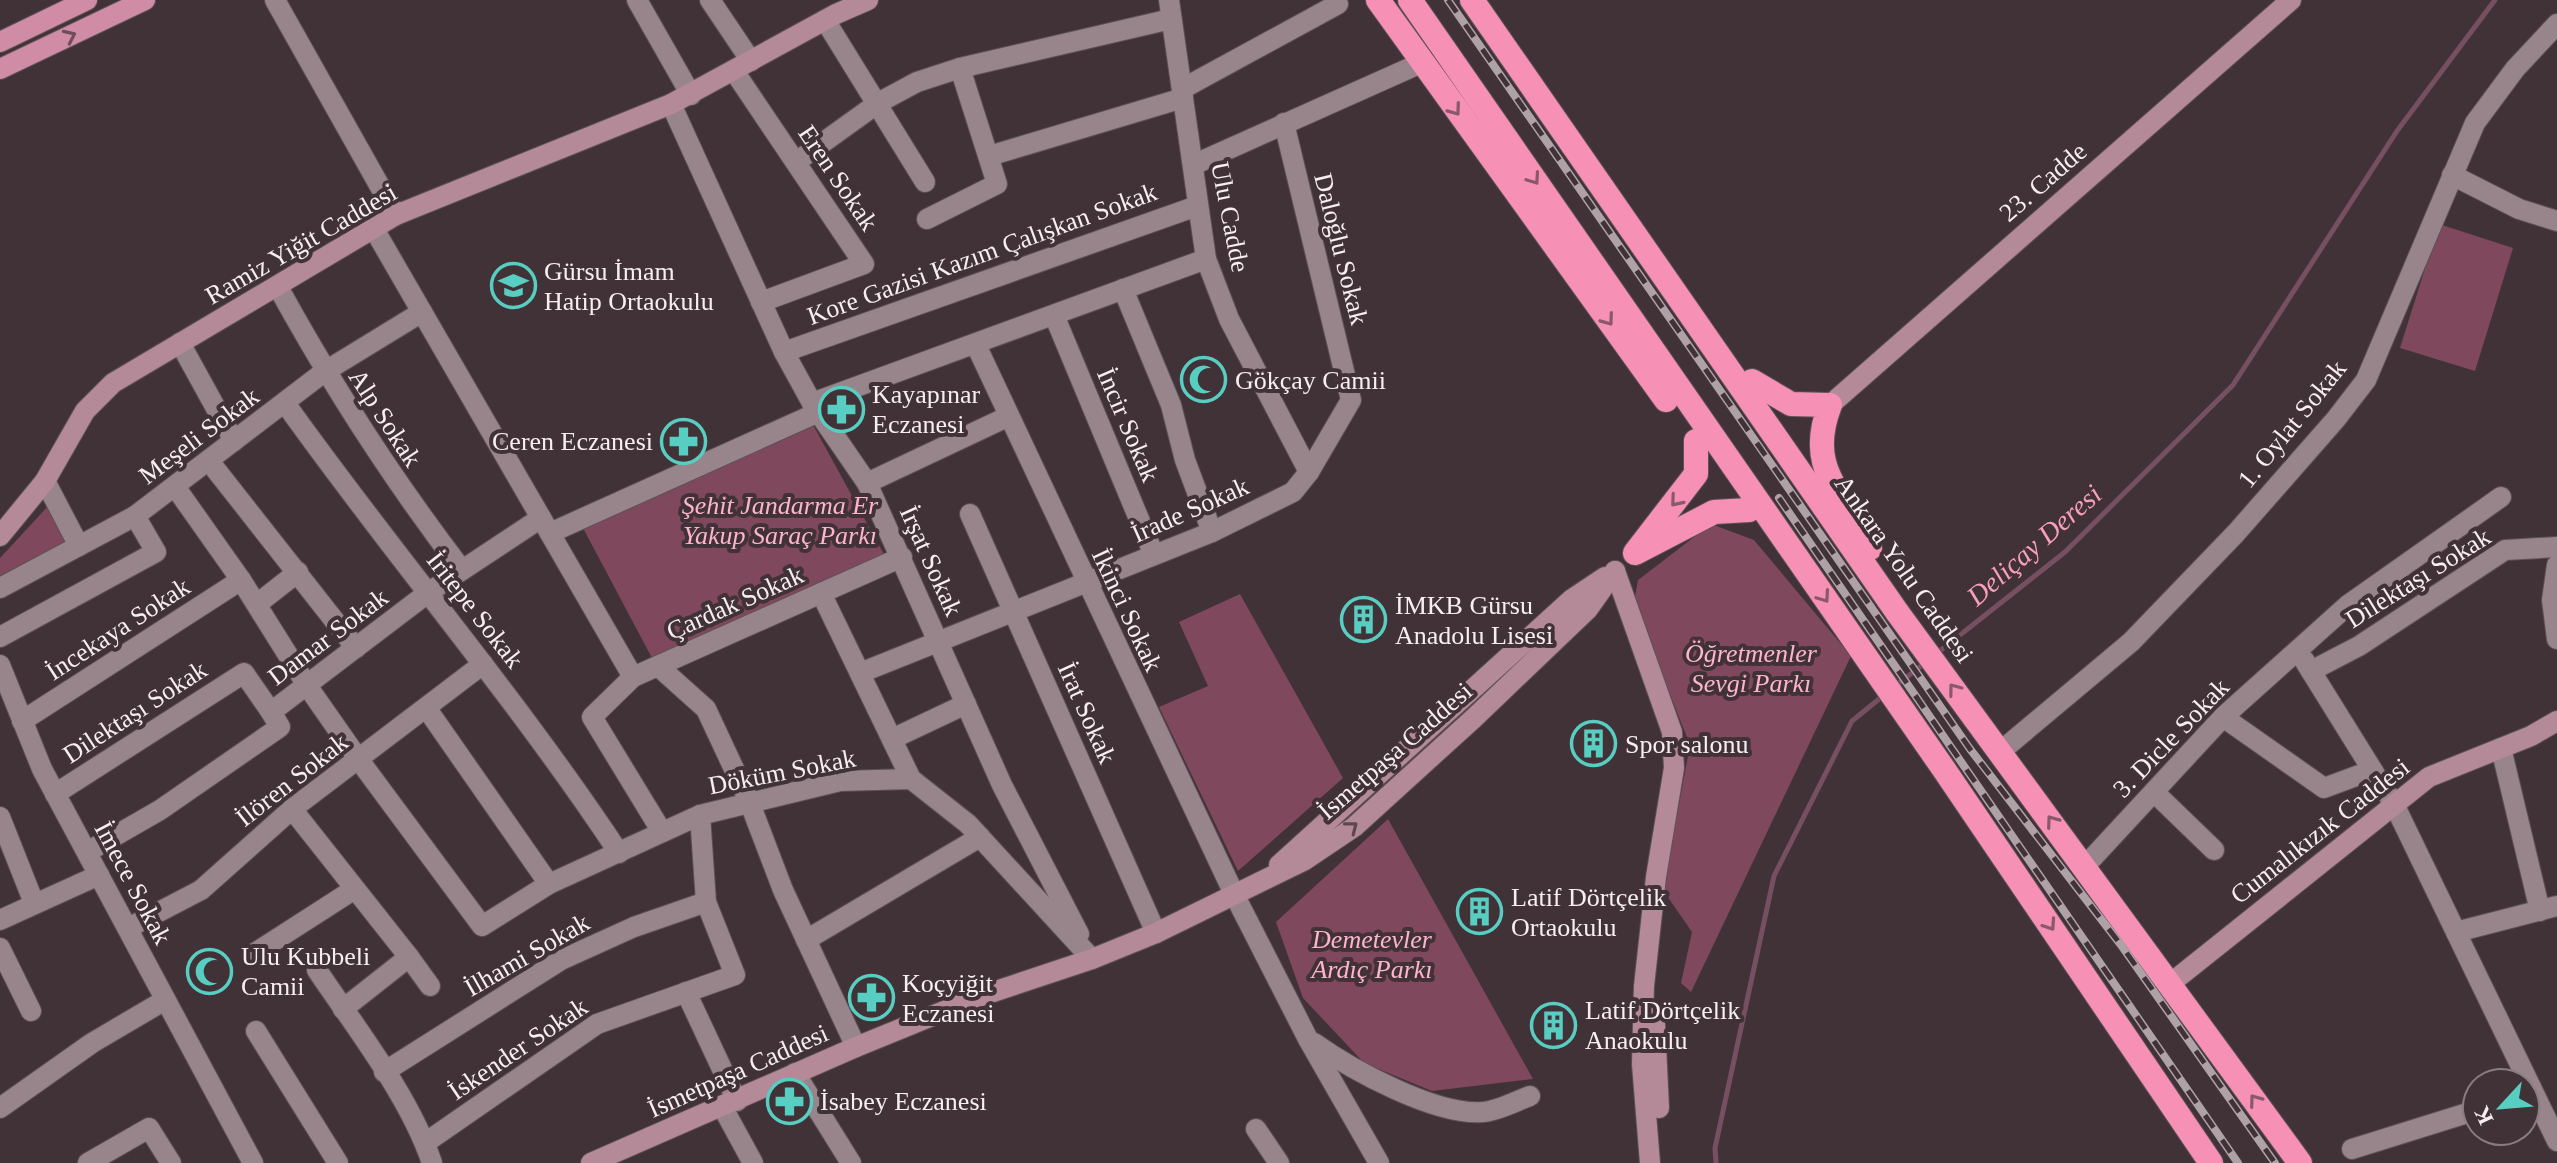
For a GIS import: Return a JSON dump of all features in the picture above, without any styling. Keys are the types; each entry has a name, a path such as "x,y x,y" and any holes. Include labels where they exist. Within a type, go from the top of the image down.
{"highway":[{"path":"1378,0 1696,441 1749,510 1795,556"},
{"path":"1410,0 1943,768 2211,1163"},
{"name":"Ankara Yolu Caddesi","path":"1472,0 1893,606 2300,1163"},
{"path":"1486,0 1786,430 1844,533"},
{"path":"1752,381 1791,404 1830,405 1820,441 1822,461 1831,484 1867,542 1893,606"},
{"path":"1635,553 1696,474 1696,441"},
{"path":"1635,553 1714,512 1749,510"}],"main road":[{"path":"0,42 87,0"},
{"path":"0,69 145,0"},
{"name":"Ramiz Yiğit Caddesi","path":"0,536 45,481 85,411 113,383 396,215 691,95 829,11 868,0"},
{"name":"23. Cadde","path":"1830,405 2291,0"},
{"name":"İsmetpaşa Caddesi","path":"591,1163 795,1073 981,996 1092,959 1156,933 1305,860 1354,827 1467,710 1588,609 1615,571 1635,553"},
{"path":"1615,571 1672,732 1674,768 1649,929 1642,1064 1650,1163"},
{"name":"Cumalıkızık Caddesi","path":"2171,983 2429,777 2556,724"},
{"path":"1649,929 1661,1163"}],"street":[{"path":"275,0 396,215"},
{"path":"637,0 691,95"},
{"name":"Eren Sokak","path":"710,0 796,162 864,264 761,302"},
{"path":"989,156 1183,94 1338,4"},
{"path":"796,162 878,103 917,82 1170,10"},
{"name":"Ulu Cadde","path":"1170,10 1206,259 1229,319 1309,472"},
{"path":"829,11 925,182"},
{"name":"1. Oylat Sokak","path":"2001,751 2131,642 2236,533 2366,380 2475,123 2515,69 2557,24"},
{"path":"1193,165 1421,63"},
{"path":"927,219 997,184 960,68"},
{"name":"İrşat Sokak","path":"671,104 784,352 816,407 867,483 1002,785 1092,959"},
{"name":"Daloğlu Sokak","path":"1284,123 1351,400 1309,472"},
{"path":"2452,175 2519,209 2557,221"},
{"name":"Kore Gazisi Kazım Çalışkan Sokak","path":"784,352 1197,206"},
{"path":"374,229 633,677 592,717 662,832"},
{"name":"Damar Sokak","path":"87,852 160,810 280,727 271,712 462,570 546,526 816,407 1206,259"},
{"name":"Alp Sokak","path":"278,287 324,372 394,480 462,570"},
{"path":"1123,289 1171,405 1185,460 1212,532"},
{"name":"Meşeli Sokak","path":"0,588 135,516 176,488 324,372 422,312"},
{"name":"İncir Sokak","path":"1054,315 1154,555"},
{"path":"180,343 234,441"},
{"name":"İkinci Sokak","path":"976,345 1085,583 1235,896 1308,1039 1379,1163"},
{"name":"İritepe Sokak","path":"285,403 367,519 429,592 558,760 619,853"},
{"path":"867,483 1007,417"},
{"path":"209,461 356,648"},
{"name":"İrade Sokak","path":"860,673 1212,532 1293,492 1309,472"},
{"path":"45,481 79,546"},
{"path":"176,488 241,580 308,687 359,760"},
{"name":"3. Dicle Sokak","path":"2085,866 2223,717 2348,605 2501,497"},
{"name":"İrat Sokak","path":"970,514 1156,933"},
{"path":"0,637 156,552 135,516"},
{"name":"Dilektaşı Sokak","path":"2311,671 2359,646 2505,550 2557,547"},
{"name":"Çardak Sokak","path":"633,677 902,557"},
{"path":"2557,565 2552,600 2557,639"},
{"path":"257,604 298,572"},
{"name":"İncekaya Sokak","path":"22,721 241,580"},
{"path":"821,593 911,779 980,837 1092,959"},
{"path":"2298,650 2394,804 2523,1067"},
{"name":"İlören Sokak","path":"128,928 201,890 292,809 483,664"},
{"name":"İmece Sokak","path":"0,665 55,794 253,1163"},
{"path":"658,666 706,709 856,1047"},
{"name":"Dilektaşı Sokak","path":"55,794 244,673 271,712"},
{"path":"892,739 966,704"},
{"path":"427,709 549,884"},
{"path":"2223,717 2324,788 2359,775 2378,779"},
{"path":"2456,932 2548,909 2501,748"},
{"name":"Döküm Sokak","path":"359,760 482,926 549,884 700,815 840,781 911,779"},
{"path":"2154,792 2214,850"},
{"path":"292,809 430,986"},
{"path":"700,815 706,902"},
{"path":"0,817 34,903"},
{"path":"806,940 980,837"},
{"path":"0,920 99,875"},
{"path":"255,953 353,890"},
{"name":"İskender Sokak","path":"425,1143 597,1024 735,975 706,902"},
{"name":"İlhami Sokak","path":"384,1072 561,960 634,927 706,902"},
{"path":"0,948 31,1011"},
{"path":"343,1009 409,957"},
{"path":"317,970 384,1072 425,1143 432,1163"},
{"path":"686,992 753,1163"},
{"path":"0,1108 92,1043 165,1000"},
{"path":"256,1031 338,1163"},
{"path":"1308,1039 1356,1073 1434,1104 1483,1112 1530,1096"},
{"path":"795,1073 851,1163"},
{"path":"2541,1105 2557,1141"},
{"path":"2352,1149 2461,1115"},
{"path":"88,1163 149,1128 171,1163"},
{"path":"1256,1129 1279,1163"}],"green space":[{"path":"2439,224 2513,248 2475,371 2400,348"},
{"name":"Şehit Jandarma Er Yakup Saraç Parkı","path":"812,423 885,556 652,658 583,528"},
{"path":"50,504 71,544 0,579 0,558"},
{"name":"Öğretmenler Sevgi Parkı","path":"1711,524 1754,540 1851,656 1691,992 1681,983 1692,932 1663,890 1690,745 1634,603 1638,580"},
{"path":"1240,594 1343,778 1238,871 1159,707 1208,686 1179,622"},
{"name":"Demetevler Ardıç Parkı","path":"1388,819 1533,1079 1432,1091 1364,1063 1303,998 1276,922"}],"waterway":[{"name":"Deliçay Deresi","path":"1936,654 2065,552 2233,385 2397,131 2495,0"},
{"name":"Deliçay Deresi","path":"1895,686 1925,663"},
{"name":"Deliçay Deresi","path":"1716,1163 1715,1148 1774,876 1852,721 1884,695"}],"railway":[{"path":"1448,0 1970,749 2121,945 2275,1163"},
{"path":"1779,498 2238,1163"}],"place":[{"name":"Gürsu İmam Hatip Ortaokulu","path":"513,286"},
{"name":"Gökçay Camii","path":"1204,380"},
{"name":"Kayapınar Eczanesi","path":"841,409"},
{"name":"Ceren Eczanesi","path":"684,441"},
{"name":"İMKB Gürsu Anadolu Lisesi","path":"1364,620"},
{"name":"Spor salonu","path":"1594,744"},
{"name":"Latif Dörtçelik Ortaokulu","path":"1480,912"},
{"name":"Ulu Kubbeli Camii","path":"210,971"},
{"name":"Koçyiğit Eczanesi","path":"871,998"},
{"name":"Latif Dörtçelik Anaokulu","path":"1554,1025"},
{"name":"İsabey Eczanesi","path":"789,1101"}]}
